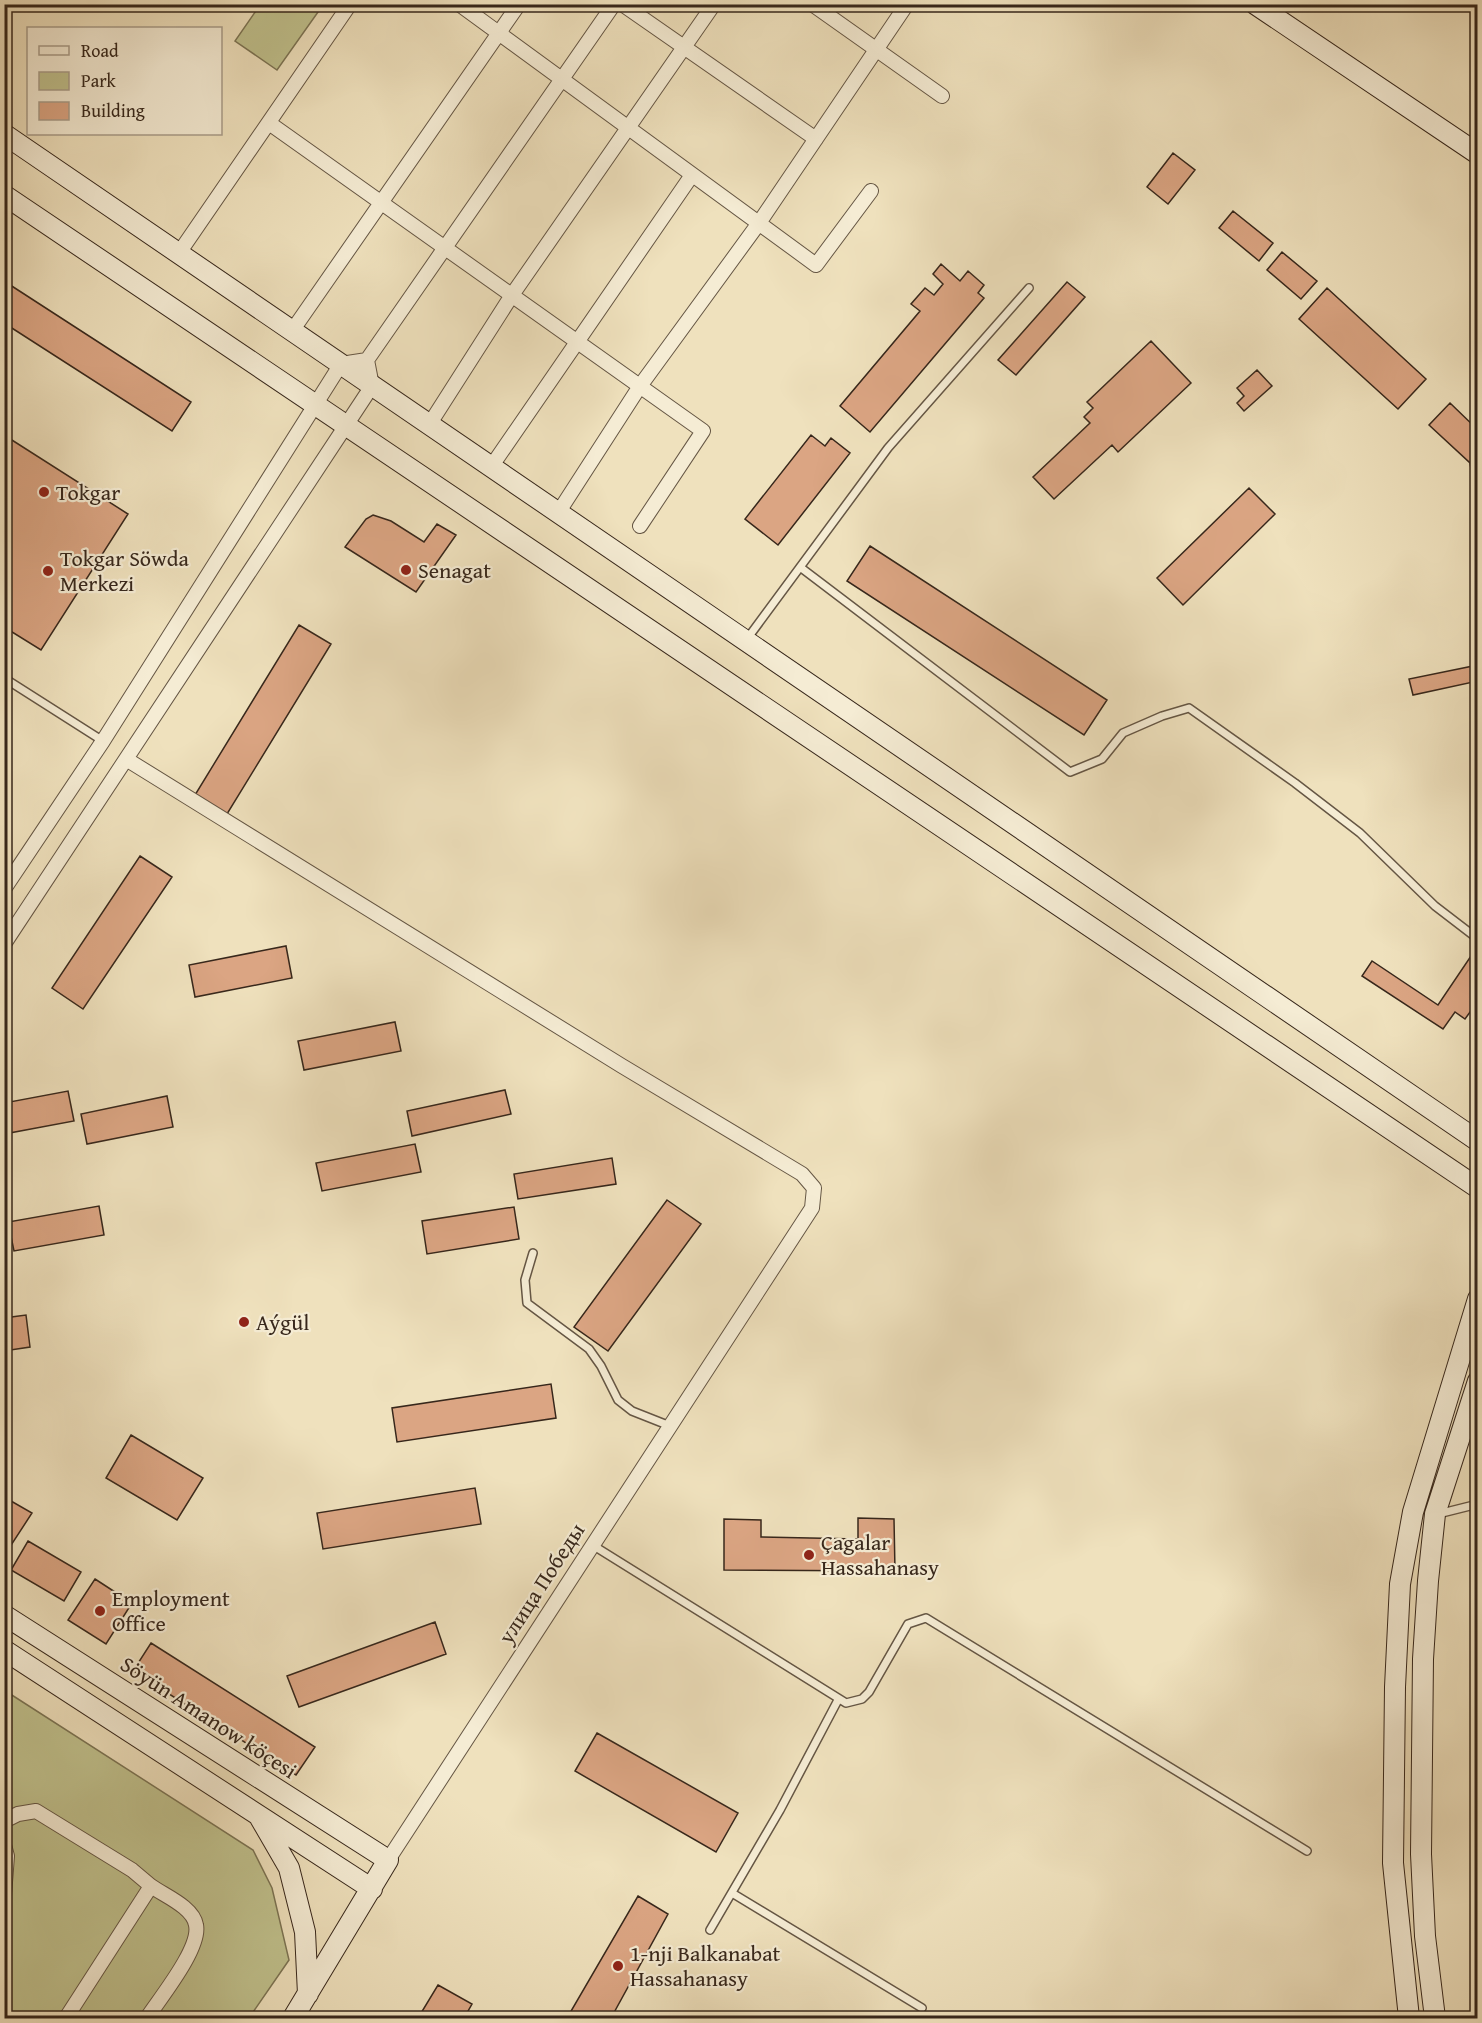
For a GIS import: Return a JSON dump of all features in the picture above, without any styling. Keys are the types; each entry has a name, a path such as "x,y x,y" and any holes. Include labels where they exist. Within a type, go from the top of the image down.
{"main road":[{"path":"1256,4 1478,154"},
{"path":"4,134 1478,1141"},
{"path":"4,195 345,427 1478,1188"},
{"path":"1409,2019 1394,1863 1395,1687 1400,1584 1413,1512 1478,1299"},
{"path":"1435,2019 1425,1936 1421,1854 1423,1659 1435,1514 1478,1381"},
{"name":"Söyün Amanow köçesi","path":"4,1615 388,1860"},
{"path":"4,1650 372,1889"},
{"path":"259,1815 289,1868 305,1932 308,1994"},
{"name":"улица Победы","path":"293,2019 388,1860"}],"street":[{"path":"178,253 350,4"},
{"path":"459,4 816,265 871,191"},
{"path":"292,331 519,4"},
{"path":"4,889 103,741 341,364 367,360 614,4"},
{"path":"622,4 816,139"},
{"path":"429,425 512,295 714,4"},
{"path":"558,513 640,386 759,224 907,4"},
{"path":"812,5 942,96"},
{"path":"269,123 704,431 640,526"},
{"path":"491,467 692,175"},
{"path":"4,944 372,386 367,360"},
{"name":"улица Победы","path":"126,759 622,1066 802,1174 814,1188 812,1208 388,1860"},
{"path":"4,1821 18,1814 36,1811 132,1870 187,1910 196,1924 193,1947 147,2019"},
{"path":"4,1845 7,1856 4,1895"},
{"path":"66,2019 151,1886"}],"lane":[{"path":"745,641 888,448 1029,288"},
{"path":"800,567 1070,771 1102,759 1123,733 1162,716 1189,708 1295,783 1360,833 1435,906 1478,939"},
{"path":"4,678 103,741"},
{"path":"533,1253 525,1280 527,1303 589,1349 601,1366 618,1400 632,1411 670,1426"},
{"path":"1435,1514 1478,1504"},
{"path":"594,1546 838,1700 852,1702 869,1692 908,1624 926,1618 1307,1851"},
{"path":"710,1930 780,1810 838,1700"},
{"path":"732,1893 922,2008"}],"green space":[{"path":"260,5 323,5 277,70 235,41"},
{"path":"4,1690 253,1850 272,1888 289,1960 249,2018 5,2018"}],"building":[{"path":"1173,153 1195,170 1168,204 1147,187"},
{"path":"1233,211 1273,243 1259,261 1219,228"},
{"path":"1282,252 1317,281 1301,299 1267,270"},
{"path":"941,264 960,281 968,271 984,285 978,293 984,298 870,432 840,406 920,311 911,304 925,288 934,295 943,284 933,274"},
{"path":"4,281 191,402 172,431 4,323"},
{"path":"1067,282 1085,297 1016,375 998,360"},
{"path":"1327,288 1426,379 1398,409 1299,319"},
{"path":"1151,341 1191,383 1118,452 1112,445 1054,499 1033,477 1090,423 1084,417 1093,408 1087,402"},
{"path":"1257,370 1272,386 1244,411 1237,403 1244,396 1237,388"},
{"path":"1450,403 1478,430 1478,509 1470,463 1429,425"},
{"name":"Tokgar Söwda Merkezi","path":"4,435 128,514 41,650 4,627"},
{"path":"811,435 825,446 831,438 850,453 778,545 745,519"},
{"path":"1249,488 1275,514 1183,605 1157,578"},
{"name":"Senagat","path":"373,515 391,521 424,542 437,524 456,535 416,592 345,547 366,519"},
{"path":"870,546 1107,700 1084,735 847,581"},
{"path":"299,625 331,644 227,814 195,795"},
{"path":"1478,665 1478,681 1413,695 1409,679"},
{"path":"140,856 172,877 83,1009 52,988"},
{"path":"286,946 292,978 195,997 189,965"},
{"path":"1471,956 1478,960 1478,1001 1465,1019 1455,1012 1443,1029 1362,976 1372,961 1438,1005"},
{"path":"395,1022 401,1051 304,1070 298,1041"},
{"path":"505,1090 511,1114 412,1136 407,1111"},
{"path":"68,1091 74,1121 4,1134 4,1103"},
{"path":"167,1096 173,1127 87,1144 81,1114"},
{"path":"415,1144 421,1172 322,1191 316,1163"},
{"path":"612,1158 616,1184 518,1199 514,1174"},
{"path":"667,1200 701,1224 608,1351 574,1327"},
{"path":"99,1206 104,1235 14,1251 8,1222"},
{"path":"514,1207 519,1239 427,1254 422,1221"},
{"path":"26,1315 30,1347 4,1351 4,1318"},
{"path":"551,1384 556,1418 397,1442 392,1408"},
{"path":"131,1435 203,1478 177,1520 106,1478"},
{"path":"475,1488 481,1524 323,1549 317,1513"},
{"path":"4,1497 32,1513 4,1556"},
{"name":"Çagalar Hassahanasy","path":"858,1518 894,1519 895,1571 724,1570 724,1519 761,1520 761,1537 858,1539"},
{"path":"28,1541 81,1572 64,1601 11,1570"},
{"name":"Employment Office","path":"95,1579 132,1603 106,1644 68,1620"},
{"path":"435,1622 446,1654 299,1707 287,1676"},
{"path":"151,1643 315,1747 296,1775 133,1671"},
{"path":"597,1733 738,1813 716,1852 575,1771"},
{"name":"1-nji Balkanabat Hassahanasy","path":"638,1896 668,1914 611,2018 567,2018"},
{"path":"438,1985 472,2004 464,2018 418,2018"}],"place":[{"name":"Tokgar","path":"44,492"},
{"name":"Senagat","path":"406,570"},
{"name":"Tokgar Söwda Merkezi","path":"48,571"},
{"name":"Aýgül","path":"244,1322"},
{"name":"Çagalar Hassahanasy","path":"809,1555"},
{"name":"Employment Office","path":"100,1611"},
{"name":"1-nji Balkanabat Hassahanasy","path":"618,1966"}]}
